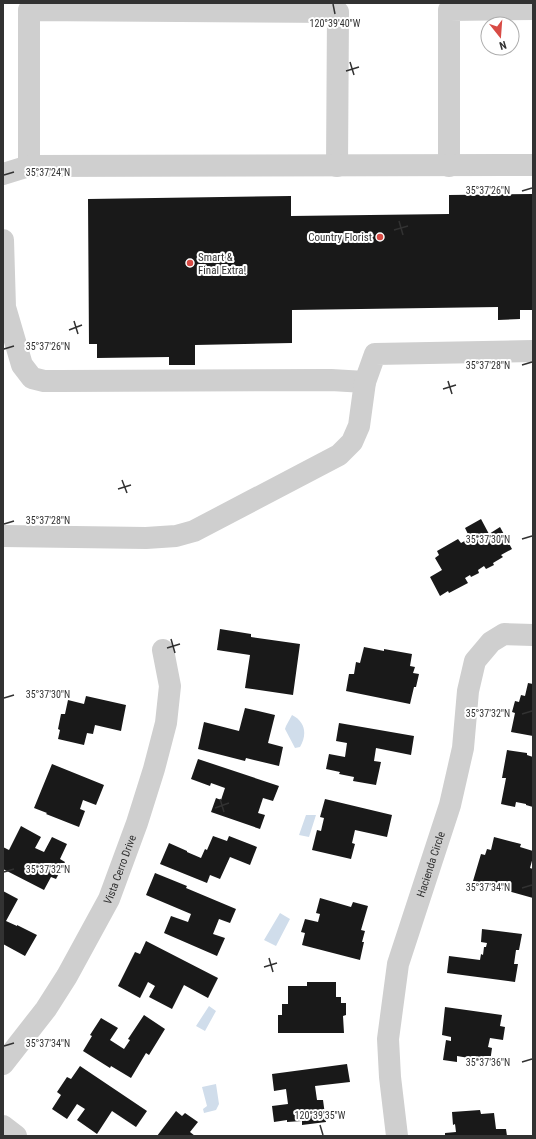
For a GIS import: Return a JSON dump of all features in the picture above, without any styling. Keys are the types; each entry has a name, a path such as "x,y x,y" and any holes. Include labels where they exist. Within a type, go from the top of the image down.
{"street":[{"path":"29,166 26,6 338,12 337,166"},
{"path":"449,166 449,10 533,9"},
{"path":"3,174 29,166 533,166"},
{"path":"3,240 4,307 22,365 32,378 44,381 331,380 366,382"},
{"path":"3,536 146,538 176,536 194,531 339,455 352,442 359,426 366,382 375,354 533,351"},
{"name":"Hacienda Circle","path":"397,1136 390,1077 388,1039 398,964 450,805 463,748 468,691 475,660 491,642 504,634 533,635"},
{"name":"Vista Cerro Drive","path":"3,1064 41,1015 68,976 109,900 139,816 154,769 166,723 170,686 163,650"},
{"path":"3,1126 16,1136"}],"water":[{"path":"292,715 300,721 304,729 304,738 300,747 295,748 285,729"},
{"path":"306,815 316,815 309,837 299,835"},
{"path":"280,913 290,919 276,946 264,940"},
{"path":"209,1006 216,1011 205,1031 196,1026"},
{"path":"216,1084 219,1104 216,1110 204,1113 203,1109 207,1106 202,1087"}],"building":[{"path":"533,194 533,310 520,310 520,319 498,320 498,307 292,310 292,343 195,345 195,365 169,365 169,357 97,358 97,344 89,344 88,199 291,196 291,216 449,214 449,195"},
{"path":"481,519 489,534 500,527 512,549 501,555 503,557 493,563 494,565 486,569 484,566 478,570 479,573 465,578 468,583 440,596 430,577 442,570 435,558 439,555 437,551 458,539 461,543 470,538 465,528"},
{"path":"220,629 251,634 251,637 300,644 293,695 245,688 250,655 217,650"},
{"path":"364,647 412,654 410,666 415,667 413,673 419,674 410,704 346,691 349,674 354,674 356,662 360,663"},
{"path":"528,683 533,684 533,736 511,732 515,713 512,712 515,701 519,702 521,695 525,696"},
{"path":"86,696 126,705 121,731 95,725 93,734 87,733 84,745 58,739 61,714 65,714 68,700 84,704"},
{"path":"245,708 275,715 268,743 283,747 279,766 246,758 245,761 198,749 204,722 239,731"},
{"path":"339,723 414,736 411,755 376,748 374,761 381,762 376,785 353,781 354,777 339,774 340,772 326,769 329,754 345,757 347,743 336,741"},
{"path":"507,750 527,753 527,755 533,757 533,807 516,802 515,807 501,804 506,778 502,778"},
{"path":"198,759 279,786 273,801 263,798 258,813 265,815 260,829 211,812 216,798 221,800 225,788 211,783 210,786 191,779"},
{"path":"52,764 104,785 96,805 83,800 80,809 85,811 79,827 34,808"},
{"path":"325,799 392,815 387,837 355,830 352,843 355,844 351,859 312,850 317,830 321,831 324,818 320,817"},
{"path":"21,826 41,837 35,848 44,852 52,837 67,844 60,859 65,862 56,879 51,877 44,890 3,869 3,847 9,850"},
{"path":"213,836 227,841 229,836 257,847 250,865 230,857 220,879 210,875 207,883 160,864 169,843 201,858 205,849 207,850"},
{"path":"494,837 521,844 520,847 533,851 530,868 533,869 533,898 473,881 481,854 485,855 487,849 491,850"},
{"path":"155,873 236,909 230,923 219,919 213,934 225,938 217,956 164,933 171,916 188,922 191,914 146,895"},
{"path":"3,891 18,899 6,921 37,935 25,956 3,944"},
{"path":"320,898 351,907 353,902 368,906 361,930 365,931 360,960 302,945 305,933 301,932 305,919 318,922 320,914 316,913"},
{"path":"482,929 522,934 519,950 516,950 514,964 518,964 515,982 447,973 449,956 480,960 481,954 483,955 484,947 486,947 487,943 481,942"},
{"path":"146,941 218,978 208,998 184,985 172,1009 149,997 155,986 148,982 140,998 118,986 135,952 140,954"},
{"path":"307,982 336,982 336,997 341,997 341,1003 346,1003 346,1015 343,1016 344,1033 278,1033 278,1015 282,1015 282,1004 288,1004 288,986 307,986"},
{"path":"445,1007 502,1015 500,1026 505,1027 503,1040 490,1038 488,1047 492,1048 490,1062 457,1056 457,1062 443,1060 446,1040 451,1041 451,1037 442,1035"},
{"path":"144,1015 165,1029 149,1055 146,1053 131,1078 111,1066 110,1068 83,1051 92,1036 90,1035 101,1018 118,1028 110,1040 124,1049 130,1040 128,1039"},
{"path":"347,1064 350,1082 315,1086 317,1100 323,1100 326,1122 302,1125 302,1121 287,1122 287,1120 274,1122 272,1106 288,1104 286,1089 274,1091 272,1074"},
{"path":"80,1066 147,1111 136,1127 112,1111 97,1134 77,1120 85,1109 77,1104 67,1119 52,1109 61,1095 57,1092 67,1077 71,1079"},
{"path":"480,1110 481,1114 494,1113 496,1129 506,1129 507,1136 445,1136 445,1133 456,1132 455,1124 453,1125 452,1112"},
{"path":"176,1111 182,1116 185,1113 198,1122 190,1132 195,1136 157,1136"}],"place":[{"name":"Country Florist","path":"380,237"},
{"name":"Smart & Final Extra!","path":"190,263"}]}
